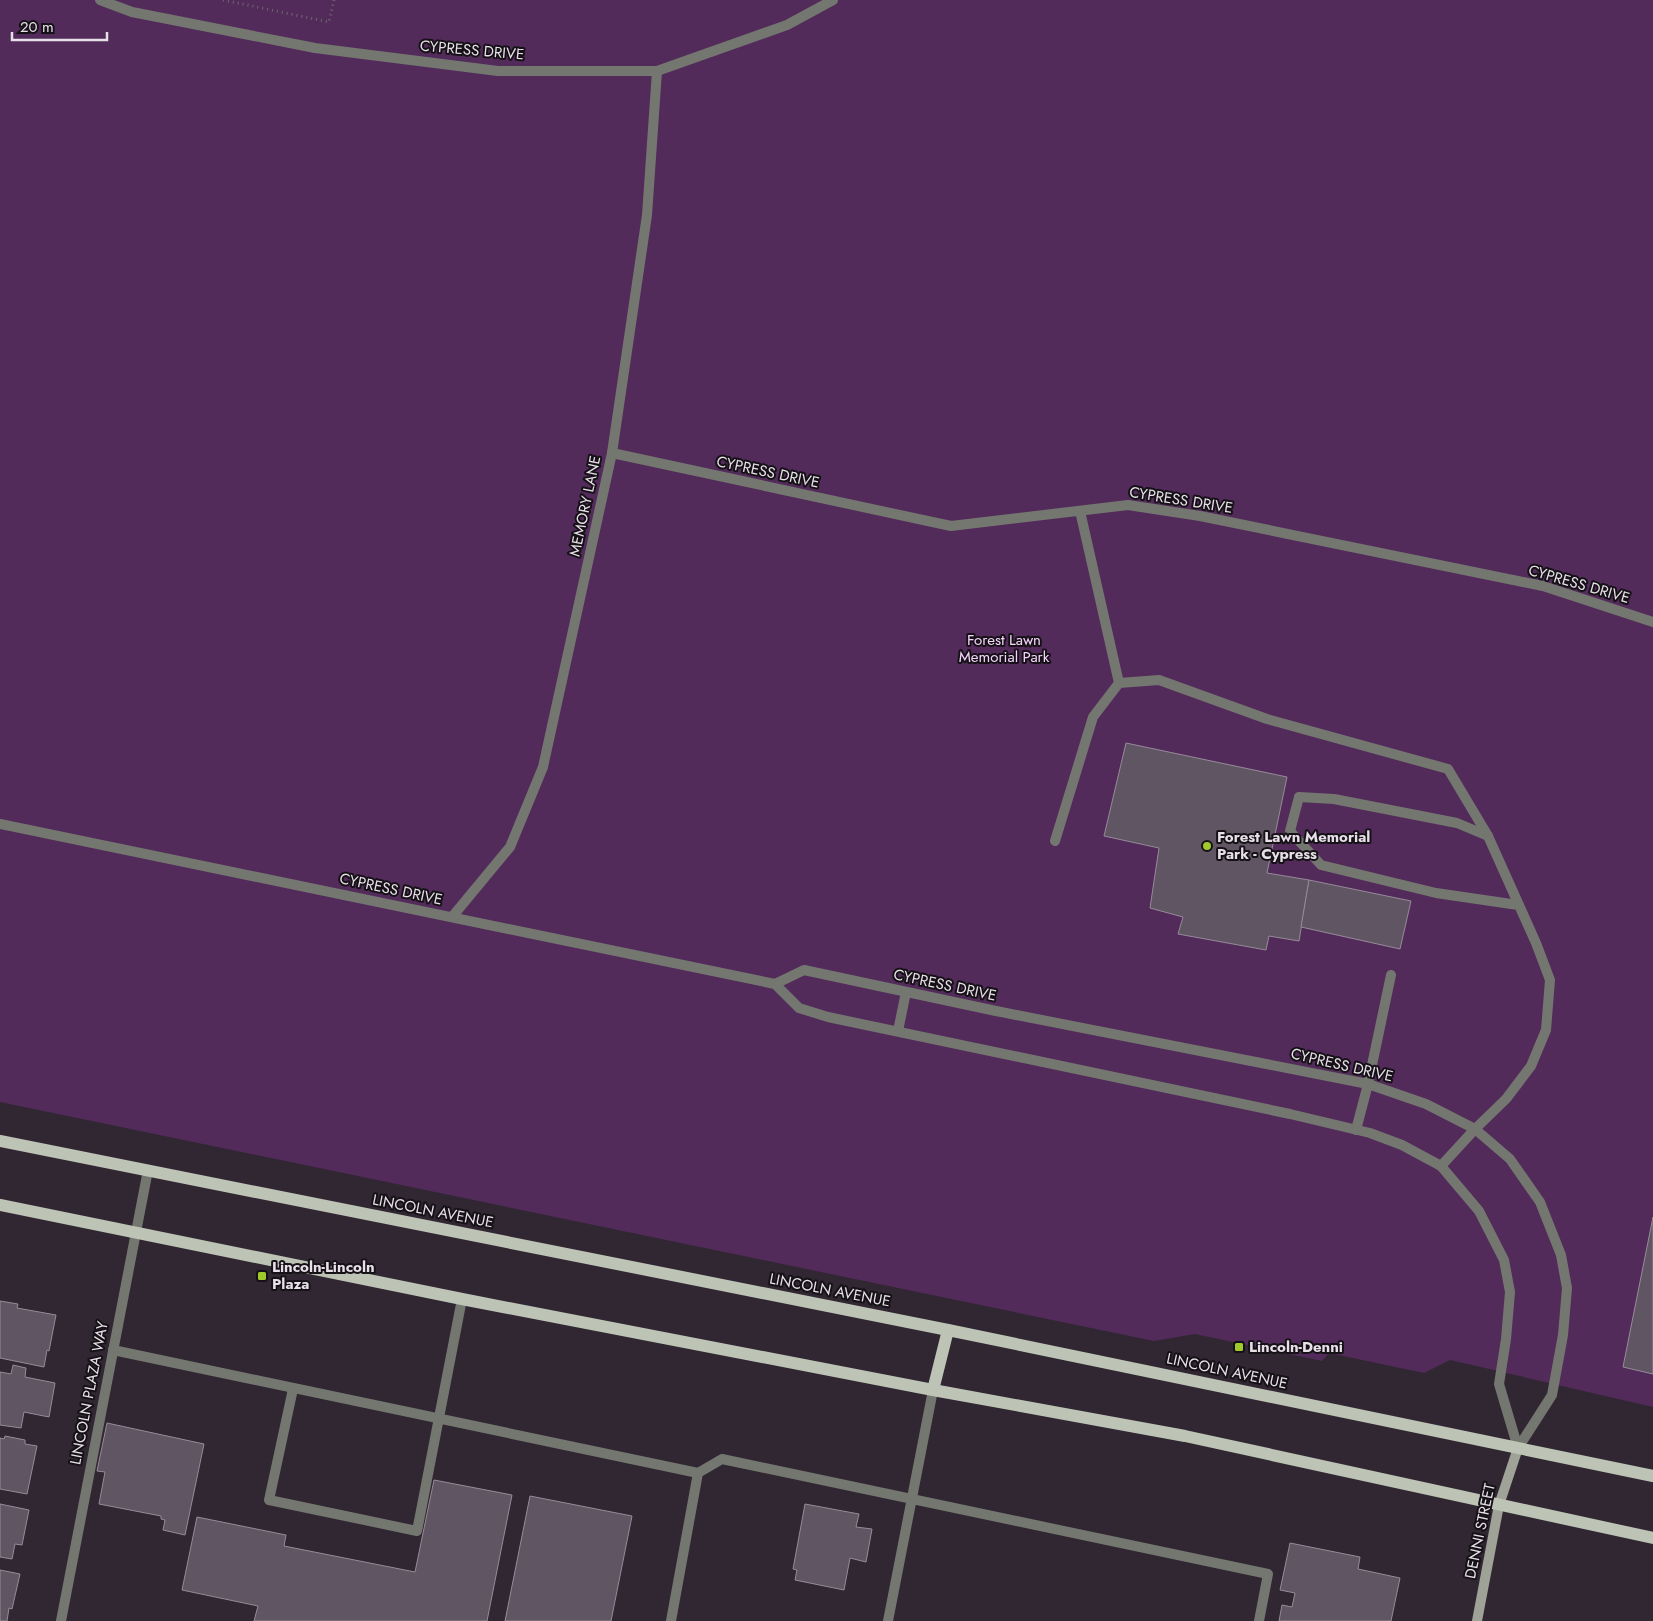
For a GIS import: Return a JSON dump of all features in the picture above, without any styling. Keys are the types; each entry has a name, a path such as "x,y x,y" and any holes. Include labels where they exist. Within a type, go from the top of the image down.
{"main road":[{"name":"LINCOLN AVENUE","path":"0,1141 948,1330 1653,1476"},
{"path":"0,1205 462,1299 933,1390 1185,1436 1653,1538"},
{"path":"933,1390 948,1330"},
{"name":"DENNI STREET","path":"1477,1621 1499,1505 1518,1448"}],"street":[{"name":"CYPRESS DRIVE","path":"100,0 132,12 325,49 498,71 657,71 787,25 833,0"},
{"name":"MEMORY LANE","path":"452,917 510,847 543,767 612,453 648,215 657,71"},
{"name":"CYPRESS DRIVE","path":"612,453 951,526 1128,505 1200,516 1543,586 1652,619"},
{"path":"1080,511 1119,683"},
{"path":"1056,841 1093,717 1119,683 1159,680 1267,719 1448,769 1488,836 1536,943 1550,980 1546,1030 1531,1066 1506,1099 1441,1166"},
{"path":"1488,836 1457,823 1334,799 1299,797 1290,831 1321,865 1436,893 1518,905"},
{"name":"CYPRESS DRIVE","path":"0,824 776,984 804,970 996,1011 1368,1084 1426,1104 1475,1129 1510,1159 1540,1202 1561,1255 1567,1288 1563,1335 1552,1395 1518,1448"},
{"path":"1356,1130 1368,1084 1391,975"},
{"path":"776,984 799,1008 828,1017 1290,1114 1370,1133 1402,1145 1441,1166 1479,1211 1504,1260 1510,1292 1500,1384 1518,1448"},
{"path":"898,1031 906,992"},
{"name":"LINCOLN PLAZA WAY","path":"61,1621 148,1170"},
{"path":"293,1389 269,1500 416,1531 462,1299"},
{"path":"112,1350 698,1472 722,1459 1268,1574 1260,1621"},
{"path":"888,1621 910,1500 933,1390"},
{"path":"671,1621 698,1472"}],"path":[{"path":"223,0 329,22 334,0"}],"green space":[{"name":"Forest Lawn Memorial Park","path":"0,0 1653,0 1653,1407 1450,1360 1424,1373 1329,1353 1322,1361 1195,1334 1154,1341 0,1102"}],"building":[{"path":"1126,743 1287,777 1267,873 1309,880 1299,941 1269,936 1266,950 1178,934 1183,917 1150,908 1159,848 1104,836"},
{"path":"1309,880 1411,901 1400,949 1301,927"},
{"path":"1653,1217 1653,1374 1623,1367"},
{"path":"0,1301 18,1304 17,1308 56,1315 44,1367 0,1358"},
{"path":"13,1365 26,1368 25,1377 55,1383 49,1417 24,1412 21,1428 0,1425 0,1372 11,1374"},
{"path":"107,1423 204,1444 185,1535 163,1530 165,1520 161,1519 161,1516 99,1504 105,1472 97,1471"},
{"path":"5,1436 25,1440 25,1444 37,1446 27,1494 0,1489 0,1438 4,1439"},
{"path":"434,1480 512,1495 487,1621 254,1621 258,1606 182,1590 197,1517 286,1535 284,1546 415,1572"},
{"path":"530,1496 632,1516 611,1621 505,1621"},
{"path":"0,1504 29,1510 22,1545 15,1544 12,1559 0,1557"},
{"path":"805,1504 859,1514 856,1527 872,1529 866,1562 850,1558 844,1590 795,1580 797,1570 793,1569"},
{"path":"1290,1543 1360,1557 1358,1569 1400,1578 1391,1621 1279,1621 1282,1605 1292,1607 1295,1593 1280,1590"},
{"path":"0,1570 20,1574 12,1609 9,1608 7,1621 0,1621"}],"place":[{"name":"Forest Lawn Memorial Park - Cypress","path":"1207,846"},
{"name":"Lincoln-Lincoln Plaza","path":"262,1276"},
{"name":"Lincoln-Denni","path":"1239,1347"}]}
